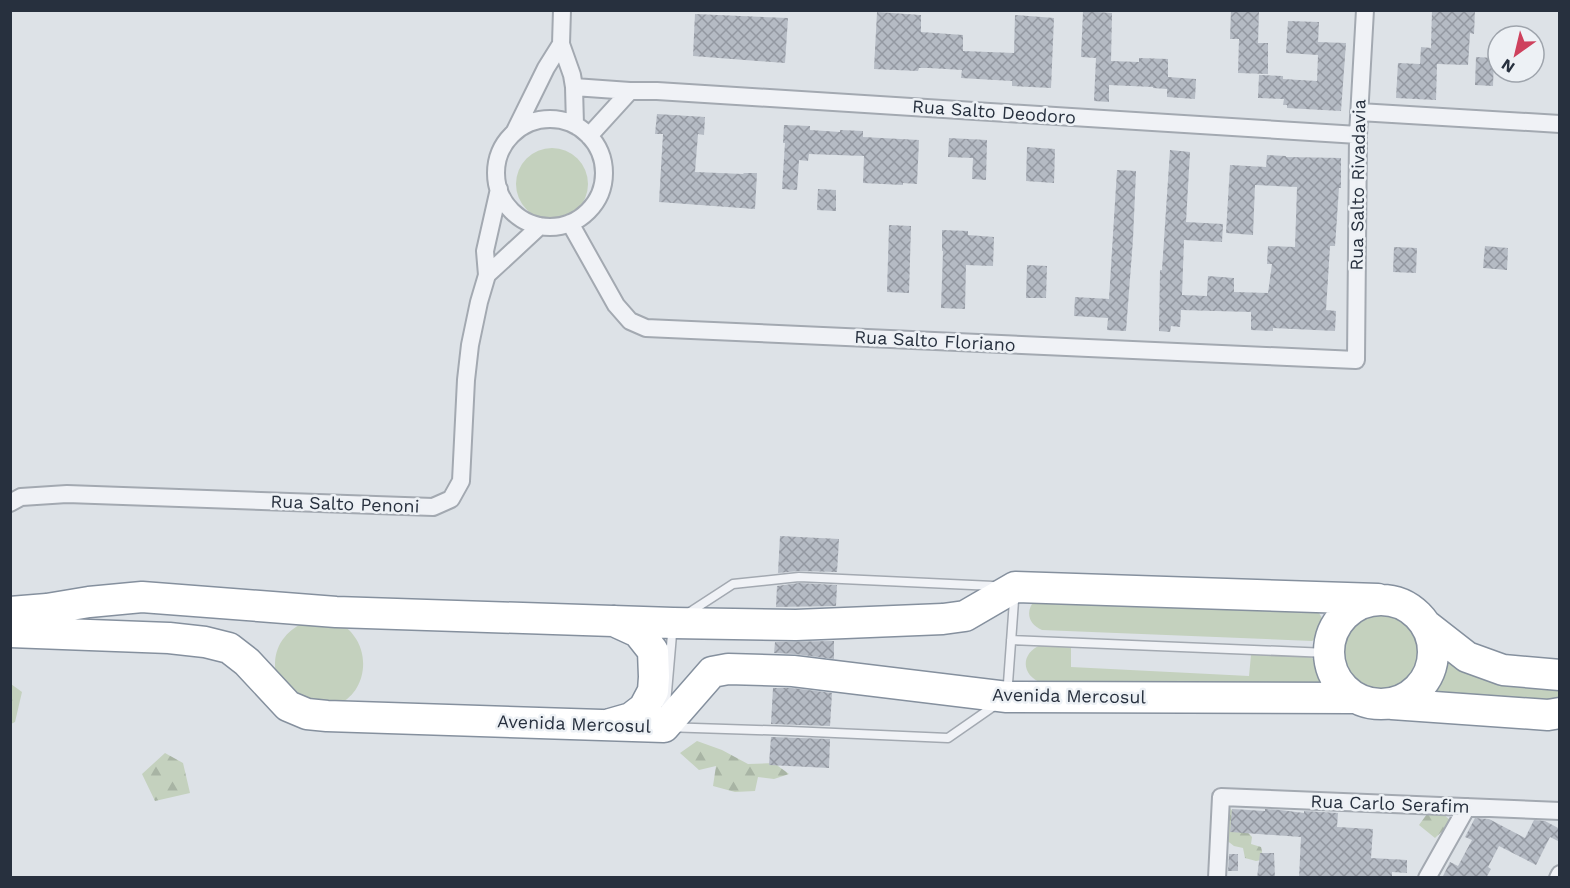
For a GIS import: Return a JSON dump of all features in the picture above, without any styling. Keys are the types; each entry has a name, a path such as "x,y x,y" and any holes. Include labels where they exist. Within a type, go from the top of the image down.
{"highway":[{"path":"1014,587 1378,599 1399,602 1414,611 1426,625 1467,657 1503,670 1560,675"},
{"name":"Avenida Mercosul","path":"15,614 89,602 142,597 336,612 796,626 965,616 1014,587"},
{"path":"1353,698 1340,685 1331,670 1328,653 1332,632 1342,616 1356,605 1378,599"},
{"name":"Avenida Mercosul","path":"15,614 206,642 229,648 247,662 288,706 308,714 327,716 664,727 712,672 728,669 793,671 1007,698 1353,698 1373,705 1392,704 1548,715 1560,713"},
{"path":"604,725 631,718 644,708 653,691 653,651 638,632 614,621"},
{"path":"1392,704 1406,699 1422,687 1434,659 1432,639 1426,625"}],"street":[{"path":"562,10 561,44 572,75 575,125"},
{"name":"Rua Salto Rivadavia","path":"1356,360 1358,135 1365,10"},
{"path":"514,132 529,123 547,119 561,120 575,125 589,136 599,150 604,167 603,185 596,201 585,214 570,223 555,227 540,226 525,221 513,212 502,198 496,181 496,163 503,146 514,132 546,68 561,44"},
{"name":"Rua Salto Deodoro","path":"574,87 1358,135"},
{"path":"589,136 630,91"},
{"path":"1359,112 1560,124"},
{"name":"Rua Salto Penoni","path":"10,503 21,497 67,494 433,507 451,499 461,481 470,345 479,302 488,275 485,251 499,189"},
{"name":"Rua Salto Floriano","path":"570,223 616,305 630,321 646,328 1356,360"},
{"name":"Rua Salto Penoni","path":"488,275 540,226"},
{"name":"Rua Carlo Serafim","path":"1217,878 1221,797 1560,811"},
{"path":"1427,878 1467,807"}],"lane":[{"path":"799,577 1014,587 1007,698 948,738 664,727 673,622 733,584 799,577"},
{"path":"1011,640 1328,653"}],"green space":[{"path":"559,148 578,158 586,170 588,184 586,198 578,210 566,218 545,220 526,210 518,198 516,177 526,158 538,150"},
{"path":"1035,600 1317,611 1322,619 1323,627 1320,635 1312,641 1042,630 1031,621 1029,613"},
{"path":"1382,610 1399,613 1413,623 1423,637 1426,654 1423,671 1413,685 1399,695 1382,698 1365,695 1351,685 1341,671 1338,654 1341,637 1351,623 1365,613"},
{"path":"307,621 348,629 359,644 363,664 359,683 355,691 339,704 307,706 286,688 276,675 276,655 281,643 289,632"},
{"path":"1041,645 1071,647 1071,667 1249,676 1251,655 1308,656 1318,665 1328,686 1042,683 1030,675 1026,664 1029,653"},
{"path":"1450,660 1559,681 1559,706 1431,694 1441,680"},
{"path":"11,684 22,692 15,722 11,724"},
{"path":"697,741 722,750 748,764 774,763 789,774 774,779 758,777 755,791 735,792 713,786 716,766 699,770 680,753"},
{"path":"165,753 183,763 190,793 155,801 142,774"},
{"path":"1230,808 1252,837 1251,844 1261,847 1261,860 1245,858 1243,848 1234,846 1221,836 1225,812"},
{"path":"1441,812 1452,822 1435,838 1419,825 1427,814"}],"building":[{"path":"1231,10 1259,10 1258,43 1268,43 1268,74 1238,73 1239,39 1230,39"},
{"path":"1432,10 1475,10 1474,34 1470,33 1468,65 1437,64 1436,100 1396,98 1398,63 1420,64 1421,47 1431,48"},
{"path":"1083,11 1112,13 1111,61 1139,62 1139,58 1168,59 1168,77 1196,79 1195,99 1167,97 1167,89 1109,85 1109,102 1094,101 1096,58 1081,57"},
{"path":"877,12 921,15 921,32 963,35 963,51 1014,53 1015,15 1054,18 1051,88 1012,86 1012,81 961,78 962,70 874,69"},
{"path":"695,14 788,18 785,63 693,56"},
{"path":"1288,21 1319,22 1318,42 1346,43 1341,111 1287,108 1287,105 1283,105 1284,99 1258,98 1259,75 1317,81 1318,55 1286,53"},
{"path":"1476,57 1486,58 1486,84 1493,84 1493,86 1475,85"},
{"path":"657,114 705,117 704,135 698,134 695,172 757,173 755,209 659,202 663,134 655,134"},
{"path":"784,125 810,126 810,130 863,131 863,137 919,140 917,184 863,183 864,156 809,154 808,161 799,160 797,190 782,189"},
{"path":"949,138 987,140 986,180 972,179 973,158 948,157"},
{"path":"1027,147 1055,149 1054,183 1026,181"},
{"path":"1170,150 1190,152 1186,222 1223,224 1222,242 1184,240 1182,295 1207,296 1208,276 1234,278 1234,292 1268,293 1272,264 1267,264 1268,246 1295,247 1297,187 1255,185 1253,235 1226,233 1230,165 1266,167 1267,155 1341,158 1341,188 1339,188 1335,246 1330,246 1326,310 1336,311 1335,331 1273,328 1273,331 1251,330 1251,312 1181,310 1180,327 1171,326 1170,332 1159,331 1160,270 1162,270"},
{"path":"1117,170 1136,171 1126,331 1107,330 1108,318 1074,316 1075,297 1109,299"},
{"path":"818,189 836,190 836,211 817,210"},
{"path":"889,225 911,226 909,293 887,292"},
{"path":"942,230 968,231 968,235 994,237 993,266 966,265 965,309 941,308"},
{"path":"1485,246 1508,248 1507,270 1483,268"},
{"path":"1394,247 1417,248 1416,273 1393,272"},
{"path":"1027,265 1047,266 1046,298 1026,298"},
{"path":"780,536 839,539 837,572 778,573"},
{"path":"799,583 837,585 836,606 776,607 777,586"},
{"path":"834,641 834,659 774,653 775,642"},
{"path":"773,688 832,693 830,726 771,724"},
{"path":"771,737 830,739 829,768 769,765"},
{"path":"1232,809 1338,813 1337,827 1373,829 1371,858 1407,860 1407,873 1392,872 1392,878 1299,878 1301,837 1230,832"},
{"path":"1475,818 1489,819 1525,838 1534,820 1545,821 1560,829 1560,842 1550,837 1536,865 1499,846 1488,867 1491,869 1486,878 1442,878 1450,862 1458,866 1472,840 1465,837"},
{"path":"1260,853 1274,853 1275,878 1257,878"},
{"path":"1229,854 1238,854 1238,871 1228,871"}]}
